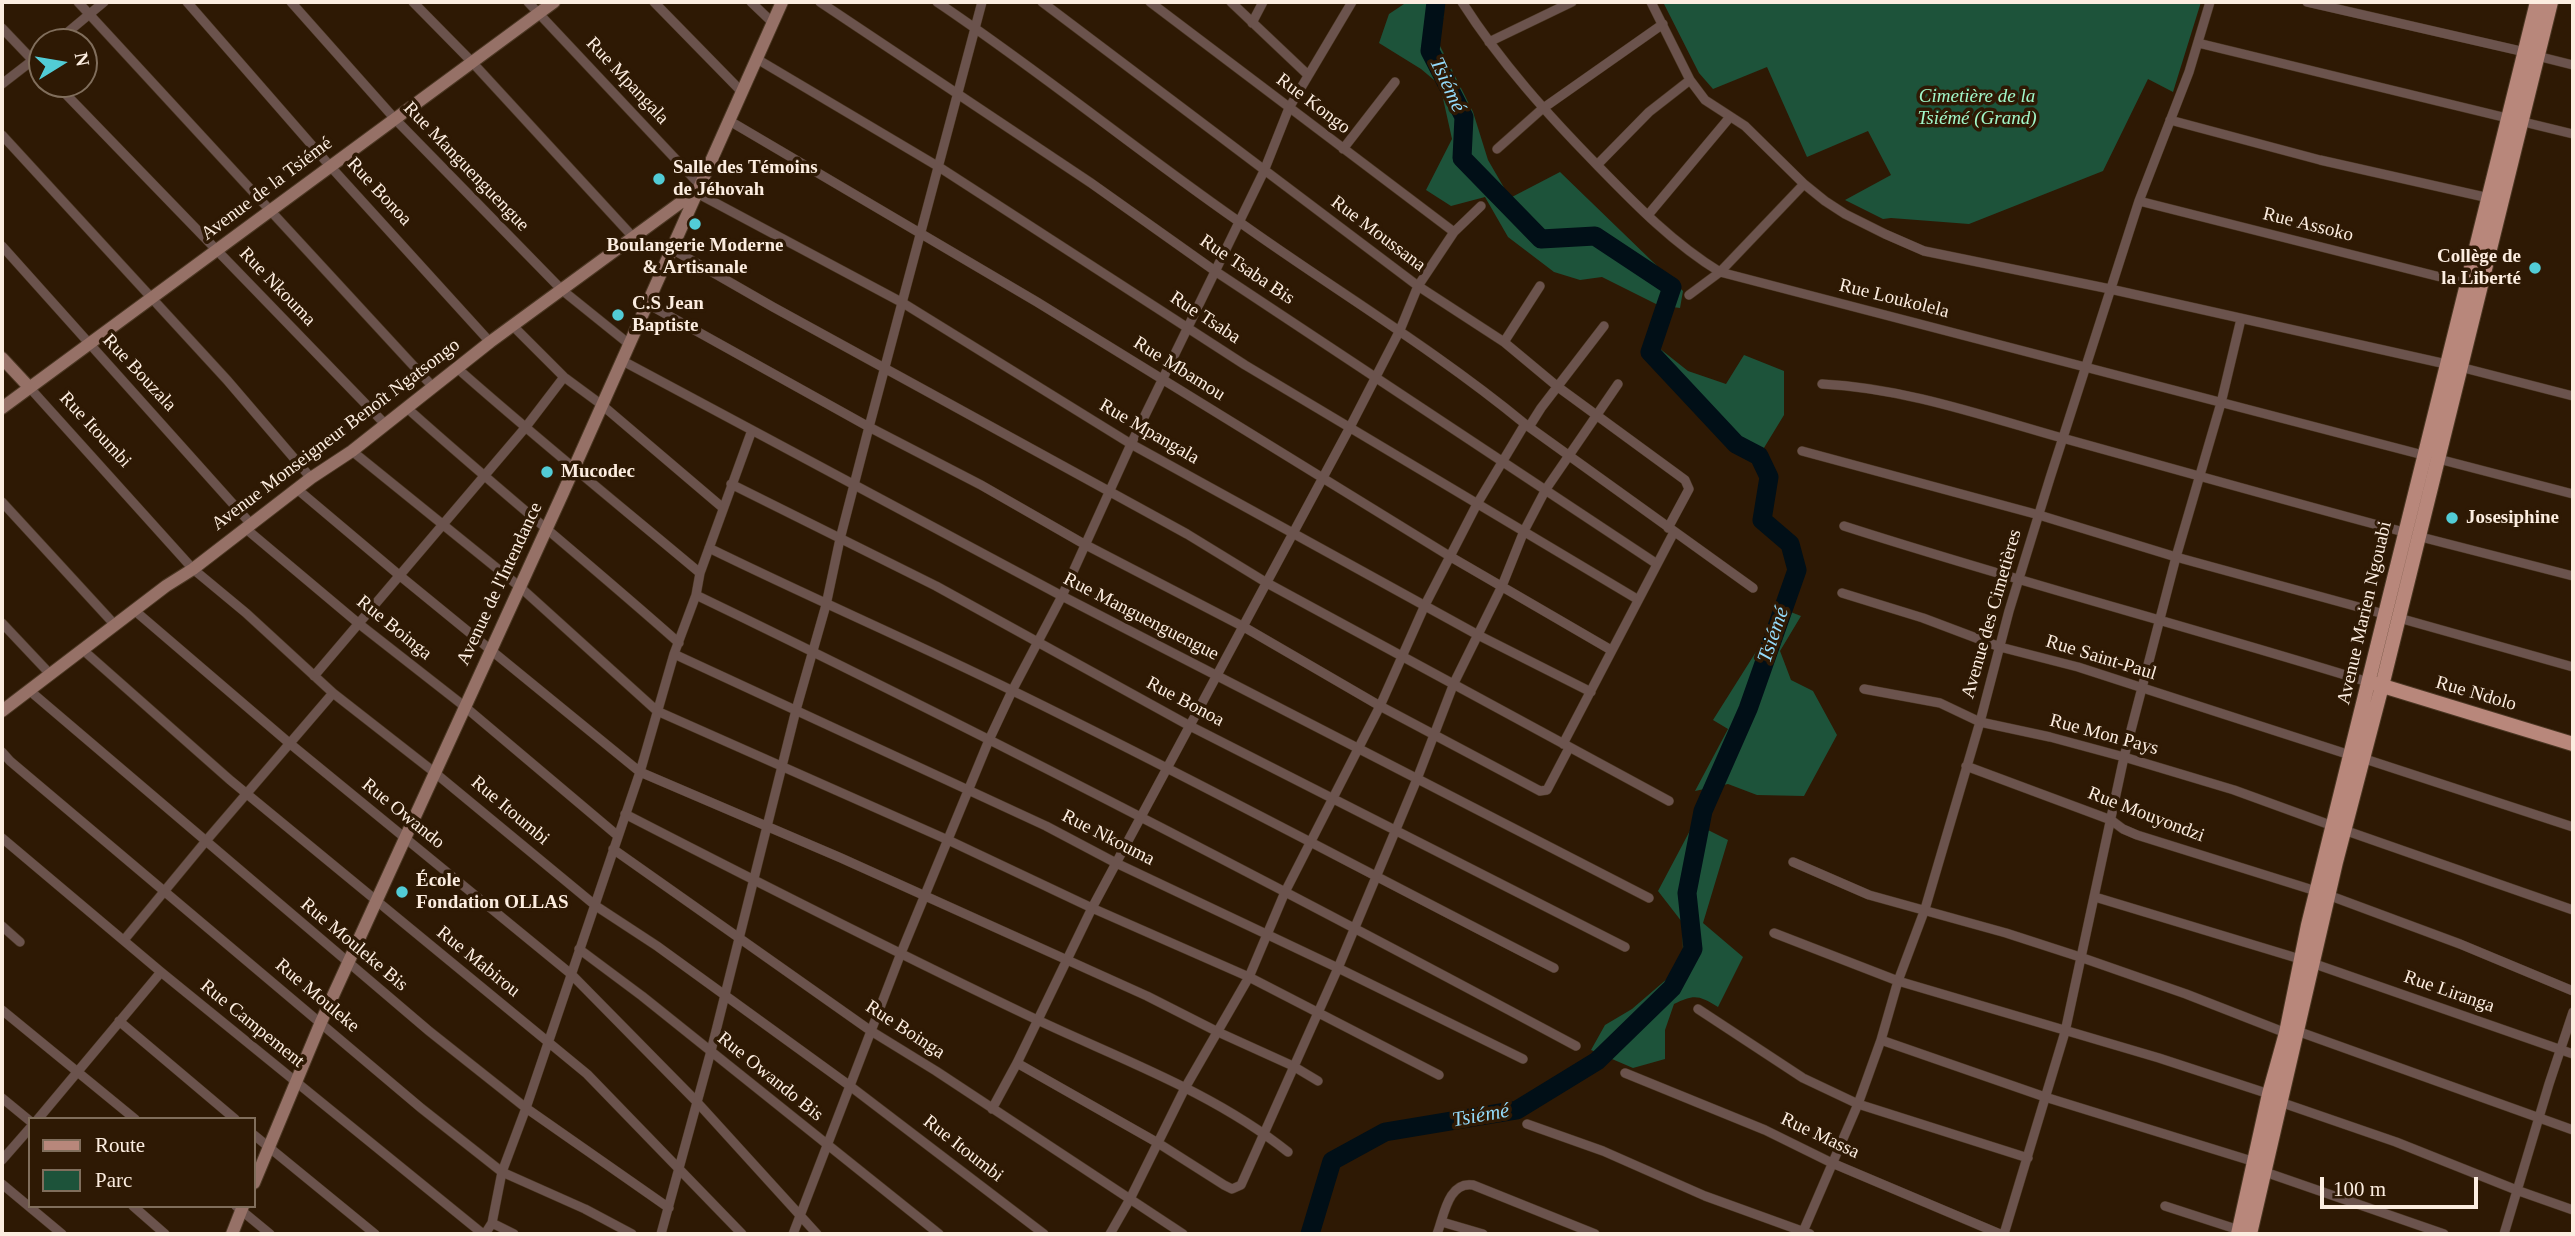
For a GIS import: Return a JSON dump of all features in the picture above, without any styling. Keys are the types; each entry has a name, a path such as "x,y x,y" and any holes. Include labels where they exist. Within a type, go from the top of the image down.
{"main road":[{"name":"Avenue Marien Ngouabi","path":"2242,1233 2260,1167 2322,893 2453,365 2468,284 2489,198 2514,120 2531,54 2537,2"},
{"path":"2531,54 2551,2"},
{"path":"2453,365 2514,120"},
{"name":"Rue Ndolo","path":"2375,684 2573,744"}],"street":[{"path":"78,2 433,387"},
{"path":"72,28 104,2"},
{"name":"Rue Bonoa","path":"187,2 330,166 490,342"},
{"name":"Rue Manguenguengue","path":"291,2 396,119 562,290 629,344"},
{"path":"413,2 633,237"},
{"name":"Rue Mpangala","path":"528,2 697,188 903,303 1131,444 1478,635 1591,692"},
{"name":"Avenue de la Tsiémé","path":"2,408 554,2"},
{"path":"654,2 741,91"},
{"path":"751,2 773,23"},
{"name":"Avenue de l'Intendance","path":"256,1178 321,1022 492,650 782,2"},
{"name":"Rue Tsaba Bis","path":"820,2 1091,183 1215,271 1657,565"},
{"path":"937,2 1238,222 1400,331 1754,588"},
{"path":"661,1234 740,939 796,710 826,605 840,538 982,2"},
{"name":"Rue Moussana","path":"1042,2 1124,61 1264,171 1418,286 1504,342 1558,387 1685,480 1689,489 1671,530"},
{"name":"Rue Kongo","path":"1150,2 1454,232"},
{"path":"1231,2 1308,75"},
{"path":"1252,23 1263,2"},
{"path":"793,1234 901,953 989,740 1062,596 1131,444 1264,171 1289,108 1352,2"},
{"path":"1464,5 1475,2"},
{"path":"1489,42 1572,2"},
{"path":"1651,2 1690,80 1705,100 1760,139 1804,184 1846,214 1924,251 2453,365 2573,396"},
{"name":"Avenue des Cimetières","path":"1805,1233 1858,1104 1898,981 1925,909 2019,579 2085,366 2139,201 2198,43 2210,2"},
{"path":"2307,2 2573,65"},
{"name":"Rue Loukolela","path":"1464,5 1514,77 1622,192 1682,246 1720,272 2573,494"},
{"path":"1497,149 1542,108 1663,24"},
{"path":"2,28 28,55"},
{"path":"2198,43 2573,134"},
{"name":"Rue Tsaba","path":"757,60 939,167 1349,429 1637,598"},
{"path":"2,83 28,64"},
{"path":"1597,165 1649,113 1690,80"},
{"path":"1343,149 1395,82"},
{"name":"Rue Nkouma","path":"70,98 385,424"},
{"path":"1648,215 1730,117"},
{"name":"Rue Mbamou","path":"728,120 1163,379 1451,557 1611,650"},
{"path":"2170,120 2320,160 2489,198"},
{"path":"2,135 227,380 311,478"},
{"path":"1689,295 1720,272 1804,184"},
{"name":"Avenue Monseigneur Benoît Ngatsongo","path":"2,711 311,478 352,451 490,342 697,188"},
{"name":"Rue Assoko","path":"2139,201 2468,284"},
{"path":"992,1109 1039,1021 1092,908 1142,819 1400,331 1418,286 1454,232 1481,206"},
{"name":"Rue Bouzala","path":"2,246 248,526"},
{"path":"672,249 1187,534 1267,583 1401,658 1454,683 1669,801"},
{"path":"1504,342 1540,286"},
{"path":"646,303 1084,544 1244,627 1380,706 1544,792 1611,650 1657,565 1671,530"},
{"path":"2002,1234 2028,1158 2065,1032 2124,757 2176,557 2221,403 2241,319"},
{"path":"513,326 564,377 602,405 723,508"},
{"path":"1110,1234 1185,1088 1249,977 1285,892 1359,749 1476,504 1501,460 1604,326"},
{"name":"Rue Itoumbi","path":"2,358 193,569 246,613 333,693 434,772 596,906 657,946 850,1086 1044,1234"},
{"name":"Rue Manguenguengue","path":"621,360 1062,596 1649,898"},
{"path":"457,368 700,573"},
{"path":"314,676 525,428 564,377"},
{"path":"1017,1063 1158,1143 1232,1189 1241,1185 1338,968 1418,779 1454,683 1502,586 1524,531 1546,489 1618,384"},
{"path":"1822,384 1892,391 2132,456 2199,478 2573,576"},
{"path":"407,408 483,477 546,527 679,643"},
{"path":"484,1234 492,1223 502,1172 596,906 640,772 674,654 696,595 700,573 752,430"},
{"path":"352,451 520,587 657,711 1249,977 1439,1074"},
{"path":"1802,451 2039,515 2176,557 2573,667"},
{"name":"Rue Bonoa","path":"731,484 936,586 1190,726 1625,947"},
{"path":"298,489 640,772 1147,996 1293,1066 1318,1081"},
{"path":"2,502 115,625"},
{"name":"Rue Boinga","path":"248,526 358,623 464,706 618,836"},
{"path":"1844,526 2375,684"},
{"path":"709,548 1012,691 1311,840 1376,877 1554,968"},
{"name":"Rue Saint-Paul","path":"1842,593 1923,618 2000,647 2078,667 2573,828"},
{"path":"696,595 813,651 1354,927 1576,1046"},
{"name":"Rue Owando","path":"134,610 291,745 570,974 696,1101 817,1234"},
{"path":"2,623 51,675"},
{"name":"Rue Mabirou","path":"83,650 247,794 549,1040 587,1074 742,1234"},
{"name":"Rue Nkouma","path":"674,654 1046,826 1116,863 1523,1059"},
{"name":"Rue Mon Pays","path":"1864,689 1940,703 1980,722 2050,737 2234,790 2573,910"},
{"name":"Rue Mouleke Bis","path":"30,691 205,842 526,1108 669,1208"},
{"path":"124,940 333,693"},
{"name":"Rue Mouleke","path":"2,752 163,892 421,1108 502,1172 632,1234"},
{"path":"2,771 10,761"},
{"name":"Rue Mouyondzi","path":"1966,766 2110,820 2137,835 2322,893 2460,944 2573,990"},
{"path":"625,814 1039,1021 1185,1088 1264,1132 1288,1152"},
{"name":"Rue Campement","path":"2,838 161,972 484,1234"},
{"name":"Rue Boinga","path":"613,849 871,1031 1183,1234"},
{"path":"1793,862 1869,895 1925,909 2080,957 2573,1130"},
{"name":"Rue Liranga","path":"2095,897 2306,961 2573,1054"},
{"path":"2,926 20,942"},
{"path":"1774,933 1898,981 2159,1058 2396,1142 2573,1210"},
{"name":"Rue Owando Bis","path":"579,948 939,1234"},
{"path":"39,1117 161,972"},
{"path":"1698,1009 1803,1078 1858,1104 2028,1158"},
{"path":"2,1010 132,1117"},
{"path":"2504,1234 2573,1012"},
{"path":"119,1021 233,1117"},
{"path":"1881,1040 2260,1167 2444,1234"},
{"name":"Rue Massa","path":"1625,1073 1765,1130 1832,1163 2002,1234"},
{"path":"2,1098 28,1119"},
{"path":"1527,1124 1623,1159 1673,1184 1805,1233"},
{"path":"2,1160 28,1130"},
{"path":"256,1137 375,1234"},
{"path":"2,1184 28,1206"},
{"path":"1437,1234 1452,1194 1457,1187 1464,1184 1473,1185 1592,1234"},
{"path":"2165,1206 2242,1233"},
{"path":"31,1208 62,1234"},
{"path":"135,1208 165,1234"},
{"path":"232,1234 240,1208 270,1234"},
{"path":"1442,1222 1483,1234"},
{"path":"492,1223 514,1234"}],"green space":[{"path":"1407,2 1441,2 1444,14 1438,42 1473,112 1488,160 1510,198 1560,172 1683,291 1680,308 1658,305 1602,277 1580,280 1554,272 1508,237 1485,197 1451,206 1426,190 1452,139 1440,85 1421,69 1379,43 1389,14"},
{"name":"Cimetière de la Tsiémé (Grand)","path":"1663,2 2201,2 2173,92 2148,79 2103,171 1969,224 1883,219 1845,200 1891,175 1868,131 1807,157 1767,67 1713,89 1699,73"},
{"path":"1659,348 1688,371 1726,384 1744,355 1784,371 1784,415 1759,456 1655,367"},
{"path":"1783,609 1801,616 1780,651 1791,680 1813,691 1837,735 1804,796 1757,795 1728,784 1695,791 1728,729 1713,720"},
{"path":"1694,823 1728,840 1703,923 1743,957 1718,1007 1696,997 1674,1004 1665,1030 1665,1059 1633,1068 1591,1050 1605,1025 1632,1009 1668,978 1683,951 1682,922 1658,891"}],"waterway":[{"name":"Tsiémé","path":"1310,1234 1332,1161 1385,1132 1517,1110 1597,1061 1672,988 1693,949 1687,893 1703,811 1748,709 1797,570 1790,544 1762,520 1769,477 1759,456 1736,444 1650,352 1672,287 1595,236 1541,239 1462,158 1464,117 1430,51 1436,2"}],"place":[{"name":"Salle des Témoins de Jéhovah","path":"659,179"},
{"name":"Boulangerie Moderne & Artisanale","path":"695,224"},
{"name":"Collège de la Liberté","path":"2535,268"},
{"name":"C.S Jean Baptiste","path":"618,315"},
{"name":"Mucodec","path":"547,472"},
{"name":"Josesiphine","path":"2452,518"},
{"name":"École Fondation OLLAS","path":"402,892"}]}
